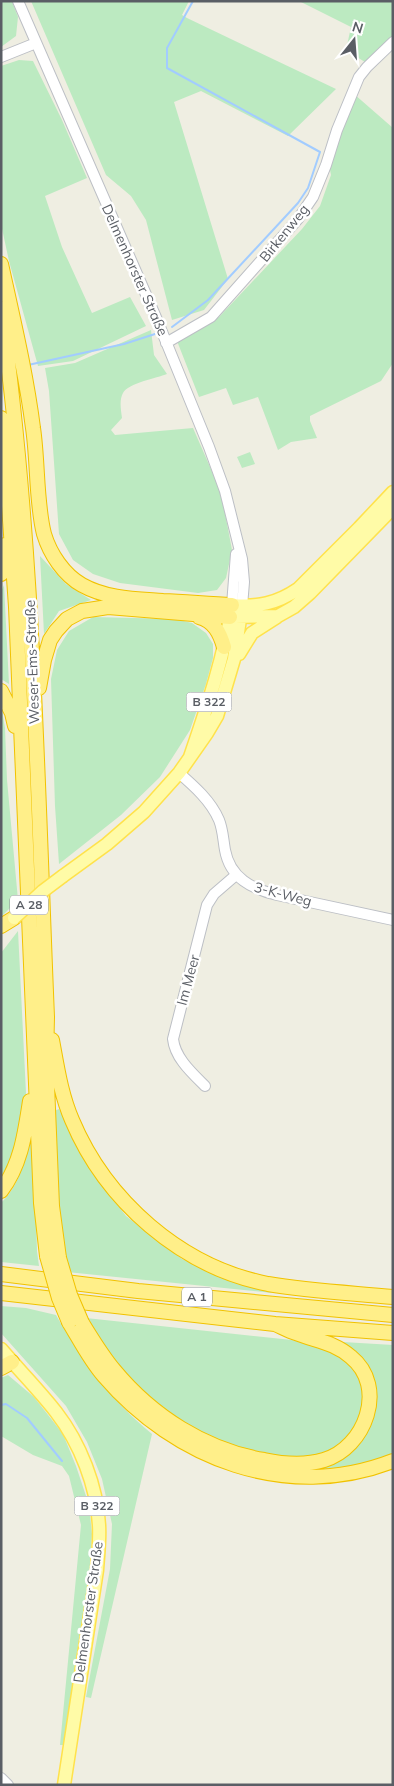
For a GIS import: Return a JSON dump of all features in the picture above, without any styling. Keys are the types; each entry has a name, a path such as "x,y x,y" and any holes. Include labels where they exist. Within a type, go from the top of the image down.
{"highway":[{"path":"1,264 37,456 40,509 45,535 53,555 61,567 80,584 95,592 117,597 236,612"},
{"name":"Weser-Ems-Straße","path":"1,309 19,368 11,379 22,496 31,633 47,1017"},
{"name":"Weser-Ems-Straße","path":"1,418 11,520 16,607 35,1073"},
{"path":"1,574 11,520"},
{"path":"34,713 46,651 56,631 67,619 82,611 108,607 194,614 236,612"},
{"path":"194,614 216,627 224,647"},
{"path":"1,690 12,713 22,758"},
{"path":"1,926 14,918"},
{"path":"47,1017 46,1060 53,1257 51,1274 75,1322 87,1354 103,1375 140,1413 183,1443 226,1463 251,1470 301,1477 330,1476 360,1470 393,1460"},
{"path":"47,1017 63,1095 84,1146 96,1167 127,1206 148,1225 192,1255 226,1271 267,1283 393,1297"},
{"path":"35,1073 41,1203 53,1257"},
{"path":"1,1191 10,1176 25,1135 35,1073"},
{"name":"A 1","path":"1,1274 138,1291 393,1315"},
{"name":"A 1","path":"1,1293 275,1324 393,1333"},
{"path":"75,1322 129,1387 148,1406 189,1434 230,1452 278,1463 301,1464 324,1460 339,1454 352,1443 361,1431 368,1416 370,1401 363,1370 353,1358 340,1349 275,1324"}],"main road":[{"path":"236,612 286,597 298,589 393,492"},
{"path":"234,659 241,653 252,633 294,607 310,593 388,516 393,508"},
{"path":"236,612 278,616"},
{"name":"Delmenhorster Straße","path":"190,757 212,694 224,647 236,612"},
{"name":"B 322","path":"234,659 236,612"},
{"name":"Delmenhorster Straße","path":"14,918 43,891 126,829 179,773 208,733 217,716 234,659"},
{"name":"B 322","path":"1,932 14,918"},
{"name":"Delmenhorster Straße","path":"1,1349 7,1365 57,1414 72,1437 87,1471 98,1508 99,1544 97,1570 64,1785"}],"street":[{"name":"Delmenhorster Straße","path":"18,1 166,343 225,491 237,543 236,612"},
{"name":"Birkenweg","path":"166,343 211,317 298,219 313,196 359,77 393,42"},
{"path":"1,57 36,43"},
{"name":"3-K-Weg","path":"179,773 197,789 213,808 223,832 225,851 229,863 236,875 248,885 261,891 393,920"},
{"name":"Im Meer","path":"205,1086 176,1052 173,1039 207,905 214,894 236,875"},
{"path":"1,1778 8,1785"}],"green space":[{"path":"1,1 12,1 18,17 16,36 1,47"},
{"path":"31,1 189,1 182,15 187,18 336,89 288,136 201,91 174,102 228,279 204,310 172,320 146,220 131,196 106,175"},
{"path":"299,1 393,1 393,39 368,64 346,50 351,27"},
{"path":"19,60 33,61 62,120 87,178 45,196 62,247 92,313 130,297 146,326 73,361 38,366 9,261 1,224 1,66"},
{"path":"354,94 393,128 393,363 381,381 310,416 310,421 317,438 291,442 278,450 258,397 233,405 226,388 199,397 177,341 219,317 302,229 320,206 331,175 328,160"},
{"path":"151,330 154,355 167,374 126,389 121,399 122,418 111,430 115,435 193,428 221,492 232,550 226,578 217,590 198,593 120,583 93,574 73,560 59,534 49,391 45,368 75,363"},
{"path":"250,452 255,464 242,468 237,457"},
{"path":"40,556 66,584 91,600 59,611 44,634"},
{"path":"4,585 9,684 1,679 1,592"},
{"path":"93,617 175,619 192,623 206,633 213,644 213,658 190,730 160,777 121,815 59,864 51,679 57,650 69,631"},
{"path":"1,704 5,728 7,780 18,900 1,917"},
{"path":"18,931 26,1093 24,1120 19,1146 1,1182 1,953"},
{"path":"59,1109 88,1166 126,1216 182,1259 273,1293 67,1272 58,1213 54,1111"},
{"path":"33,1117 39,1266 1,1262 1,1203 9,1194 20,1174 27,1152"},
{"path":"1,1306 26,1308 56,1315 87,1364 111,1394 152,1434 91,1698 86,1697 110,1569 112,1524 102,1479 87,1442 66,1406 1,1333"},
{"path":"86,1318 318,1344 336,1351 354,1366 365,1389 363,1418 351,1437 326,1455 292,1460 256,1454 190,1430 149,1399 113,1361"},
{"path":"343,1342 393,1345 393,1453 364,1465 306,1471 359,1442 366,1364"},
{"path":"8,1375 34,1397 63,1434 89,1505 92,1534 89,1581 64,1745 60,1745 81,1525 69,1476 62,1466 33,1455 1,1436 1,1378"}],"waterway":[{"path":"172,327 208,300 298,203 308,188 320,152 167,68 167,48 193,1"},
{"path":"28,365 124,344 155,334"},
{"path":"1,1405 6,1404 27,1418 62,1461"}]}
